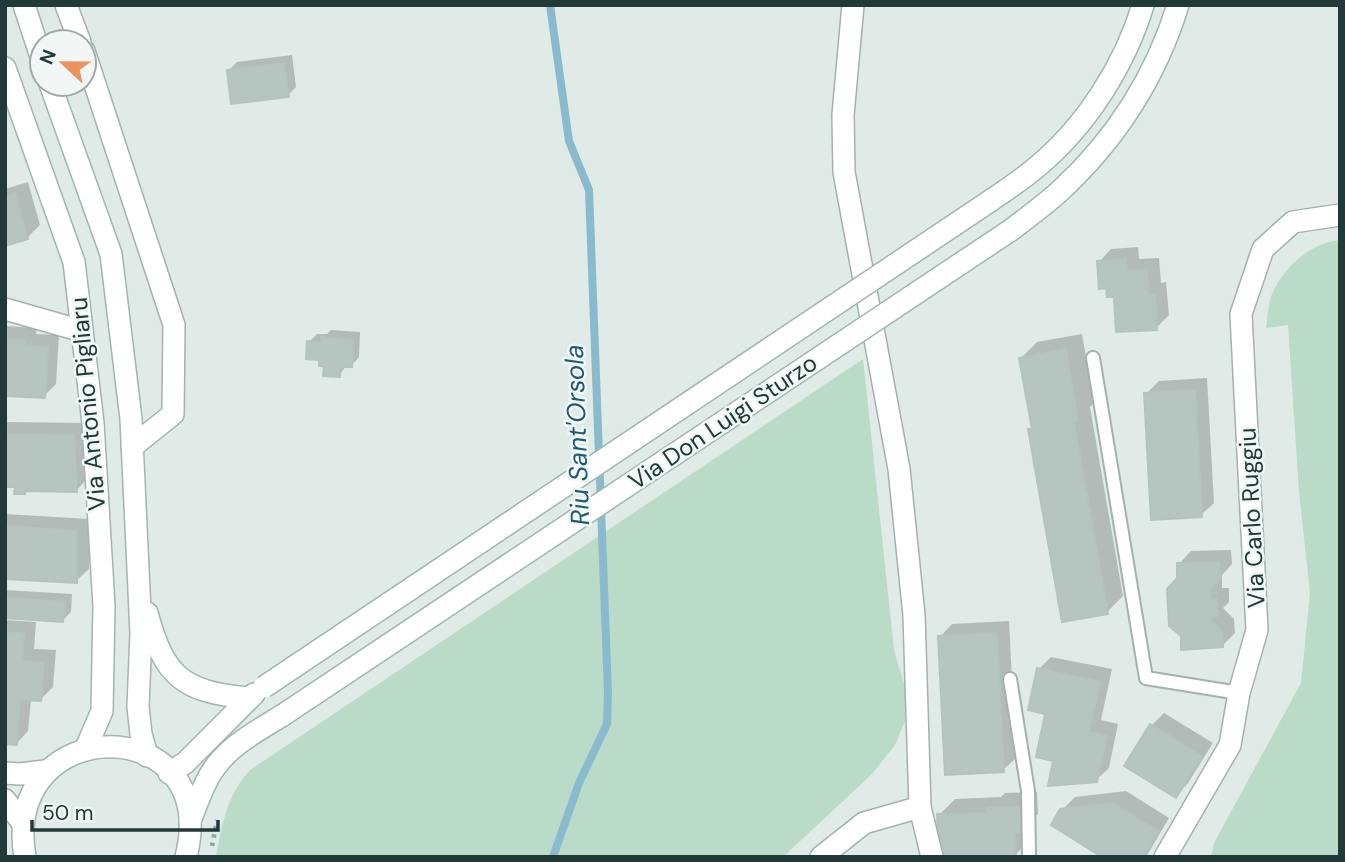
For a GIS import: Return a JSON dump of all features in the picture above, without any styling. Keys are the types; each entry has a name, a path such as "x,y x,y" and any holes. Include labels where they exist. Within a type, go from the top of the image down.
{"main road":[{"path":"23,5 31,28"},
{"path":"66,5 75,28"},
{"path":"853,5 843,115 844,172 899,469 914,615 920,807 932,857"},
{"name":"Via Don Luigi Sturzo","path":"169,773 185,763 256,693 1039,166 1071,132 1099,95 1121,59 1143,5"},
{"name":"Via Don Luigi Sturzo","path":"190,821 202,791 219,761 248,737 1011,230 1061,191 1097,154 1127,114 1151,75 1171,29 1178,5"},
{"name":"Via Antonio Pigliaru","path":"5,68 74,262 93,424 104,606 102,711 86,748"},
{"name":"Via Antonio Pigliaru","path":"98,94 174,326 173,414 132,447"},
{"name":"Via Antonio Pigliaru","path":"55,98 111,254 132,447 141,633 138,707 141,734 148,756"},
{"name":"Via Carlo Ruggiu","path":"1165,857 1230,745 1239,693 1257,630 1241,314 1263,249 1293,222 1340,215"},
{"path":"5,309 82,331"},
{"path":"138,580 159,649 171,670 191,686 215,695 256,693"},
{"path":"25,857 21,842 21,821 29,794 45,771 71,753 102,745 118,746 148,756 169,773 183,795 190,821 190,842 186,857"},
{"path":"5,773 45,771"},
{"path":"5,800 21,821"},
{"path":"821,857 864,823 920,807"}],"lane":[{"path":"1093,358 1146,678 1239,693"},
{"path":"1010,679 1028,791 1029,857"}],"path":[{"path":"209,857 220,809"}],"green space":[{"path":"1340,240 1340,857 1211,857 1214,843 1301,683 1310,593 1299,492 1288,325 1266,328 1270,302 1277,284 1299,258 1318,246"},
{"path":"863,359 894,650 911,707 895,745 872,774 783,857 216,857 223,822 231,800 250,770"}],"building":[{"path":"284,63 289,97 231,104 227,70"},
{"path":"15,194 28,239 5,246 5,197"},
{"path":"1126,259 1127,271 1147,269 1149,294 1155,294 1157,330 1116,332 1114,297 1107,297 1106,288 1099,289 1097,261"},
{"path":"321,337 353,340 352,367 340,367 340,377 323,376 324,366 319,366 319,360 306,359 307,341 321,342"},
{"path":"5,339 25,340 25,346 48,347 45,398 5,396"},
{"path":"1066,349 1078,421 1074,422 1108,614 1062,622 1028,429 1032,429 1019,358"},
{"path":"1195,390 1202,517 1151,520 1144,393"},
{"path":"5,434 74,435 77,492 25,491 25,494 14,494 15,487 5,489"},
{"path":"5,526 77,531 77,583 5,579"},
{"path":"1219,562 1220,579 1210,589 1210,600 1217,599 1218,616 1211,616 1212,622 1222,632 1223,647 1181,650 1181,636 1169,626 1167,589 1177,578 1177,563"},
{"path":"5,598 65,602 63,622 5,618"},
{"path":"5,632 24,634 22,661 44,662 41,701 20,700 17,745 5,744"},
{"path":"997,633 1004,772 945,775 938,636"},
{"path":"1037,668 1100,682 1089,732 1107,736 1097,782 1048,786 1053,761 1036,757 1045,714 1028,710"},
{"path":"1150,724 1202,756 1176,798 1124,766"},
{"path":"1113,803 1158,831 1143,857 1102,857 1051,825 1060,809"},
{"path":"1021,807 1022,832 1015,832 1016,857 943,857 942,841 938,841 937,814 987,813 987,808"}],"waterway":[{"name":"Riu Sant'Orsola","path":"550,5 569,141 589,190 608,693 607,724 579,783 553,857"}]}
